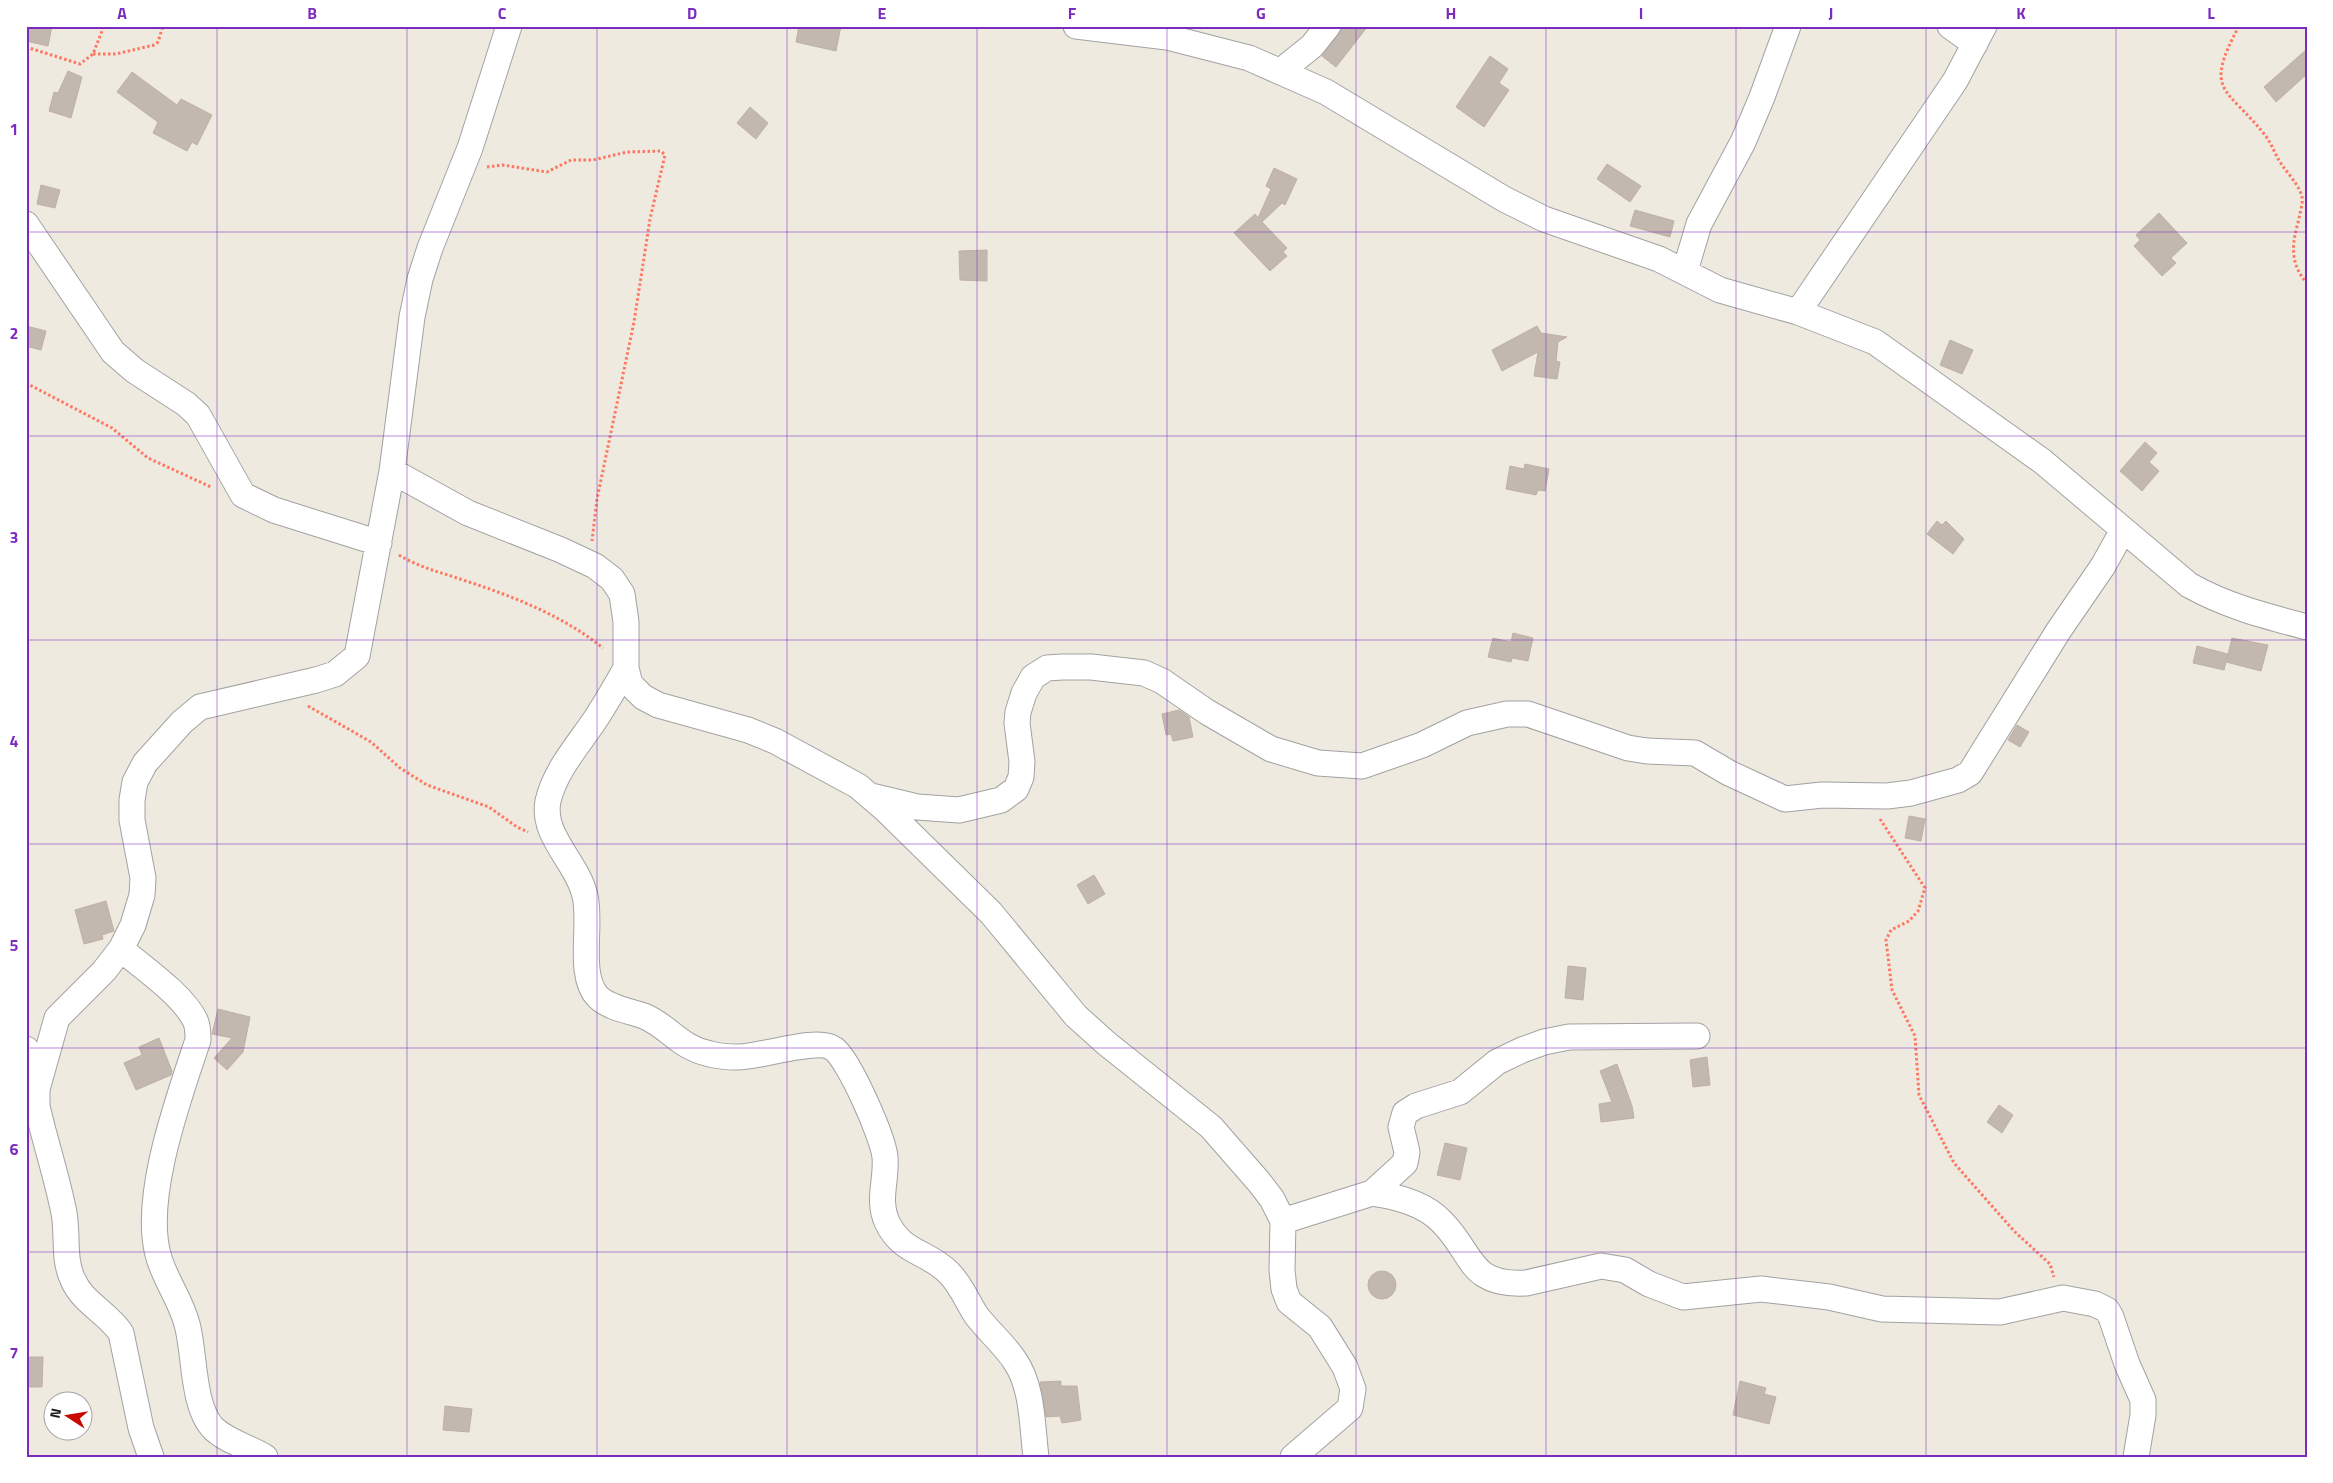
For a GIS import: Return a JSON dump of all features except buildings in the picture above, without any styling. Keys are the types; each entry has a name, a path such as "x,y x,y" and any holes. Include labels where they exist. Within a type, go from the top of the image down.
{"street":[{"path":"37,1089 58,1018 104,971 121,948 133,925 142,895 143,878 132,820 132,800 136,782 145,763 182,722 200,707 335,674 357,656 392,471 412,317 420,279 492,82 509,26"},
{"path":"1076,26 1167,37 1250,58 1349,104 1504,199 1544,220 1581,234 1644,253 1685,271 1720,290 1798,312 1875,342 2042,460 2189,585 2215,600 2252,613 2307,627"},
{"path":"1281,71 1312,46 1328,26"},
{"path":"1685,271 1698,224 1743,142 1788,26"},
{"path":"1798,312 1956,81 1980,35 1950,26"},
{"path":"26,224 113,352 134,371 186,404 198,415 243,495 274,510 379,543"},
{"path":"392,471 468,514 561,550 596,566 612,579 622,594 626,622 626,668 630,684 643,697 658,705 748,730 775,741 821,764 858,786 871,796 990,913 1076,1016 1106,1043 1211,1127 1259,1182 1283,1221 1282,1270 1286,1295 1296,1309 1320,1327 1345,1367 1353,1389 1350,1408 1293,1457"},
{"path":"871,796 917,807 958,810 1001,800 1016,789 1020,777 1022,762 1017,718 1024,693 1033,677 1047,668 1062,667 1091,667 1144,673 1162,681 1207,712 1270,749 1318,763 1362,766 1422,745 1466,724 1507,714 1528,714 1628,748 1647,751 1695,753 1729,774 1785,799 1822,795 1852,796 1911,793 1958,780 1970,773 2059,630 2103,566 2123,530"},
{"path":"626,668 557,776 549,799 548,824 578,876 585,894 587,906 588,974 592,988 599,998 647,1018 690,1049 697,1051 738,1057 823,1044 833,1047 841,1057 881,1141 885,1162 881,1193 888,1225 908,1249 929,1258 950,1273 976,1315 1015,1360 1025,1382 1030,1405 1036,1457"},
{"path":"121,948 178,999 196,1021 198,1028 198,1040 168,1132 162,1160 155,1224 156,1244 159,1258 187,1324 198,1394 206,1418 213,1428 265,1457"},
{"path":"1283,1221 1372,1194 1404,1163 1407,1152 1401,1127 1405,1113 1416,1106 1460,1092 1497,1062 1522,1050 1544,1042 1569,1037 1697,1036"},
{"path":"26,1049 37,1089 37,1106 64,1213 72,1279 79,1292 114,1323 121,1333 141,1428 150,1457"},
{"path":"1372,1194 1402,1200 1434,1215 1442,1221 1479,1273 1514,1283 1526,1283 1601,1266 1626,1270 1649,1284 1683,1297 1761,1289 1830,1297 1882,1309 2000,1312 2050,1300 2072,1298 2095,1304 2107,1310 2111,1317 2127,1364 2143,1400 2143,1415 2136,1457"}],"path":[{"path":"26,47 77,63 85,62 94,54 104,26"},
{"path":"94,54 116,54 154,44 158,42 164,26"},
{"path":"2239,26 2222,60 2221,79 2234,103 2265,135 2301,194 2301,208 2292,246 2294,262 2300,275 2307,283"},
{"path":"459,174 496,164 547,172 564,162 577,159 593,160 646,150 661,151 665,155 650,219 634,322 597,499 592,538 596,566"},
{"path":"26,383 112,428 148,458 159,464 226,493 243,495"},
{"path":"379,543 427,569 466,581 548,613 590,637 626,668"},
{"path":"278,688 364,738 400,768 426,784 470,798 489,807 525,832 536,832 548,824"},
{"path":"1852,796 1883,822 1925,888 1918,911 1909,921 1891,930 1886,940 1892,990 1914,1036 1921,1101 1954,1163 2014,1232 2050,1264 2054,1278 2050,1300"}]}
